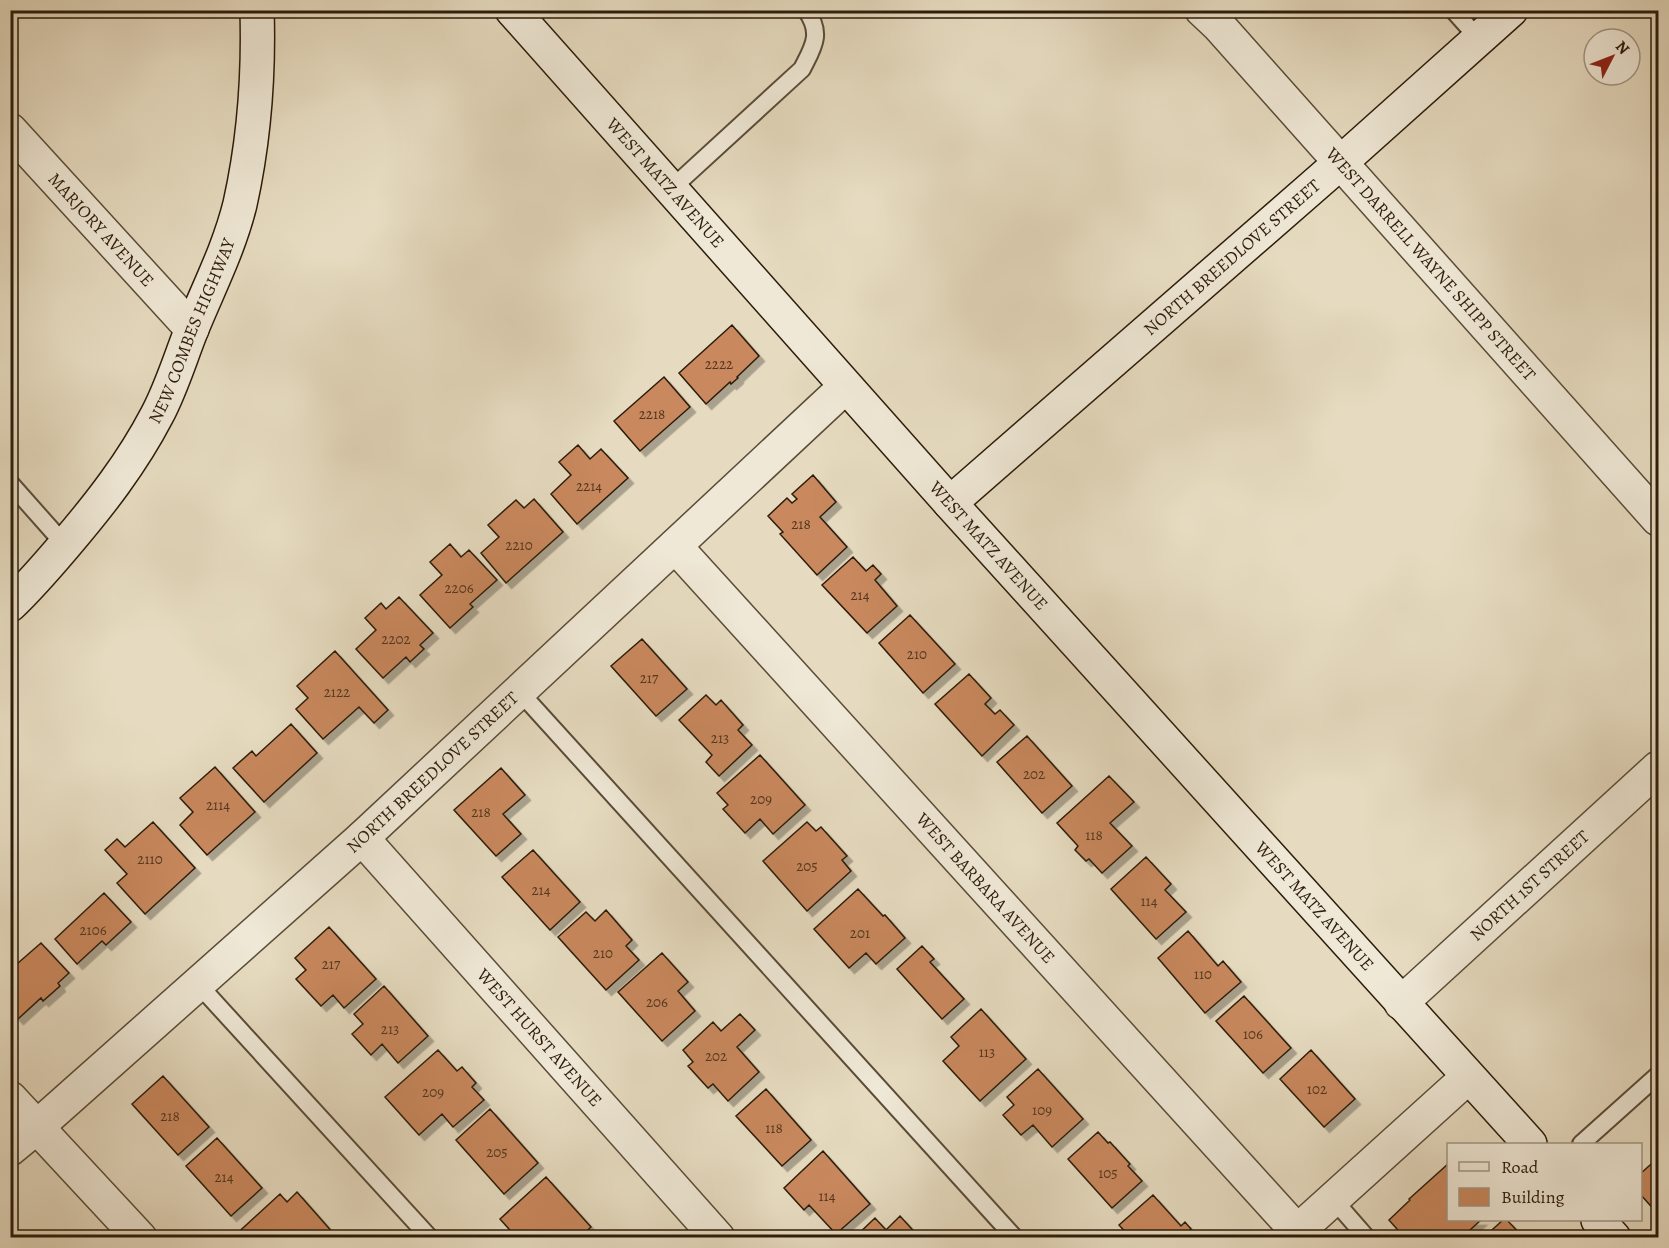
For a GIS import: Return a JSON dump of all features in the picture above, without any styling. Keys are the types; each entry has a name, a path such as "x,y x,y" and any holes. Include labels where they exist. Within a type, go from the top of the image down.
{"street":[{"name":"NEW COMBES HIGHWAY","path":"10,605 28,588 99,506 130,461 158,414 222,260 240,205 249,150 256,96 257,10"},
{"name":"WEST MATZ AVENUE","path":"512,10 845,387 1529,1143"},
{"name":"WEST DARRELL WAYNE SHIPP STREET","path":"1202,10 1219,26 1659,519"},
{"name":"NORTH BREEDLOVE STREET","path":"950,503 1340,163 1511,10"},
{"name":"MARJORY AVENUE","path":"10,130 192,329"},
{"name":"NORTH BREEDLOVE STREET","path":"10,1149 362,838 845,387"},
{"name":"WEST BARBARA AVENUE","path":"675,546 1294,1234"},
{"name":"NORTH 1ST STREET","path":"1401,1003 1659,768"},
{"name":"WEST HURST AVENUE","path":"362,838 718,1238"},
{"path":"1294,1234 1468,1077"},
{"path":"10,1098 140,1238"},
{"path":"1599,1221 1614,1238"}],"lane":[{"path":"670,190 802,69 815,43 814,21 807,10"},
{"path":"1454,10 1479,39"},
{"path":"10,483 65,545"},
{"path":"519,691 1015,1238"},
{"path":"198,984 430,1238"},
{"path":"1582,1143 1659,1075"},
{"path":"1333,1199 1367,1238"}],"building":[{"path":"732,325 759,356 738,378 731,384 730,382 706,404 679,373"},
{"path":"664,377 690,407 640,451 614,421"},
{"path":"578,445 590,459 601,449 628,478 577,524 551,494 571,475 559,462"},
{"path":"813,475 836,502 820,517 847,547 817,575 780,534 783,532 768,516 787,498 792,503 797,499 792,494"},
{"path":"534,499 563,532 506,583 481,553 499,537 488,525 516,500 524,508"},
{"path":"450,544 461,557 469,550 497,580 470,604 473,607 450,628 420,595 442,575 430,562"},
{"path":"853,557 866,571 873,565 881,574 875,580 897,606 867,633 822,585"},
{"path":"399,597 433,633 420,645 424,649 410,662 406,657 383,678 356,649 376,630 365,618 381,603 386,609"},
{"path":"910,615 955,664 923,693 879,643"},
{"path":"642,639 687,689 656,716 611,666"},
{"path":"335,651 388,710 374,723 359,707 323,739 296,709 308,698 297,686"},
{"path":"969,674 991,698 985,704 995,714 1000,710 1014,725 982,756 935,704"},
{"path":"706,695 716,705 721,700 743,725 738,730 752,745 719,776 706,762 712,755 679,720"},
{"path":"291,724 317,753 264,802 233,768 252,751 256,756"},
{"path":"1027,736 1072,786 1042,813 997,762"},
{"path":"760,755 805,805 773,834 760,819 745,833 723,809 728,805 717,793"},
{"path":"215,767 255,812 207,855 180,825 193,812 180,798"},
{"path":"501,768 525,795 503,814 521,834 496,856 454,810"},
{"path":"1109,776 1134,802 1110,823 1132,846 1102,873 1089,859 1086,861 1075,850 1078,846 1057,823"},
{"path":"153,822 195,868 145,914 117,883 127,874 105,850 117,839 125,847"},
{"path":"807,822 816,831 821,827 847,856 842,860 851,871 807,911 763,861"},
{"path":"533,850 580,902 550,930 502,877"},
{"path":"1146,857 1171,884 1165,890 1186,912 1156,939 1111,889"},
{"path":"858,889 905,938 876,964 866,953 849,968 814,929"},
{"path":"104,893 131,922 106,945 102,941 77,964 55,939"},
{"path":"606,910 632,940 626,946 639,960 606,990 558,937 586,912 595,921"},
{"path":"329,927 376,979 344,1008 333,995 321,1006 296,979 306,970 295,958"},
{"path":"1188,931 1218,966 1223,961 1241,982 1205,1013 1158,958"},
{"path":"41,943 69,973 58,983 60,986 43,1001 41,998 18,1019 10,1011 10,970"},
{"path":"922,946 934,959 930,962 964,999 942,1019 897,969"},
{"path":"662,953 688,982 678,991 695,1011 662,1041 618,992"},
{"path":"384,986 428,1036 398,1063 382,1044 371,1055 352,1034 363,1024 354,1014"},
{"path":"1244,996 1291,1048 1263,1073 1216,1021"},
{"path":"981,1009 1026,1059 980,1101 943,1061 959,1046 951,1037"},
{"path":"740,1014 755,1030 737,1047 759,1072 728,1101 713,1084 708,1088 688,1066 693,1062 683,1050 713,1022 721,1031"},
{"path":"438,1050 457,1071 462,1067 476,1083 472,1087 484,1100 453,1127 442,1114 419,1135 385,1097"},
{"path":"1311,1050 1355,1099 1324,1127 1280,1079"},
{"path":"1038,1069 1083,1119 1052,1147 1033,1125 1021,1135 1003,1115 1014,1105 1007,1097"},
{"path":"163,1076 209,1127 178,1155 132,1104"},
{"path":"766,1089 811,1140 782,1166 736,1116"},
{"path":"490,1109 538,1163 504,1194 456,1140"},
{"path":"1098,1132 1130,1164 1128,1166 1142,1181 1112,1208 1068,1159"},
{"path":"217,1138 262,1188 231,1216 186,1166"},
{"path":"823,1151 870,1204 836,1234 809,1205 804,1210 784,1188"},
{"path":"1658,1158 1658,1214 1642,1196 1642,1172"},
{"path":"1447,1165 1447,1221 1480,1221 1461,1238 1405,1238 1389,1220"},
{"path":"546,1177 591,1227 579,1238 517,1238 500,1219"},
{"path":"297,1192 334,1234 330,1238 232,1238 280,1194 287,1202"},
{"path":"1153,1195 1181,1226 1185,1222 1191,1229 1187,1233 1191,1238 1131,1238 1119,1225"},
{"path":"900,1216 920,1238 854,1238 875,1218 886,1230"},
{"path":"1502,1221 1508,1221 1524,1238 1483,1238"}]}
